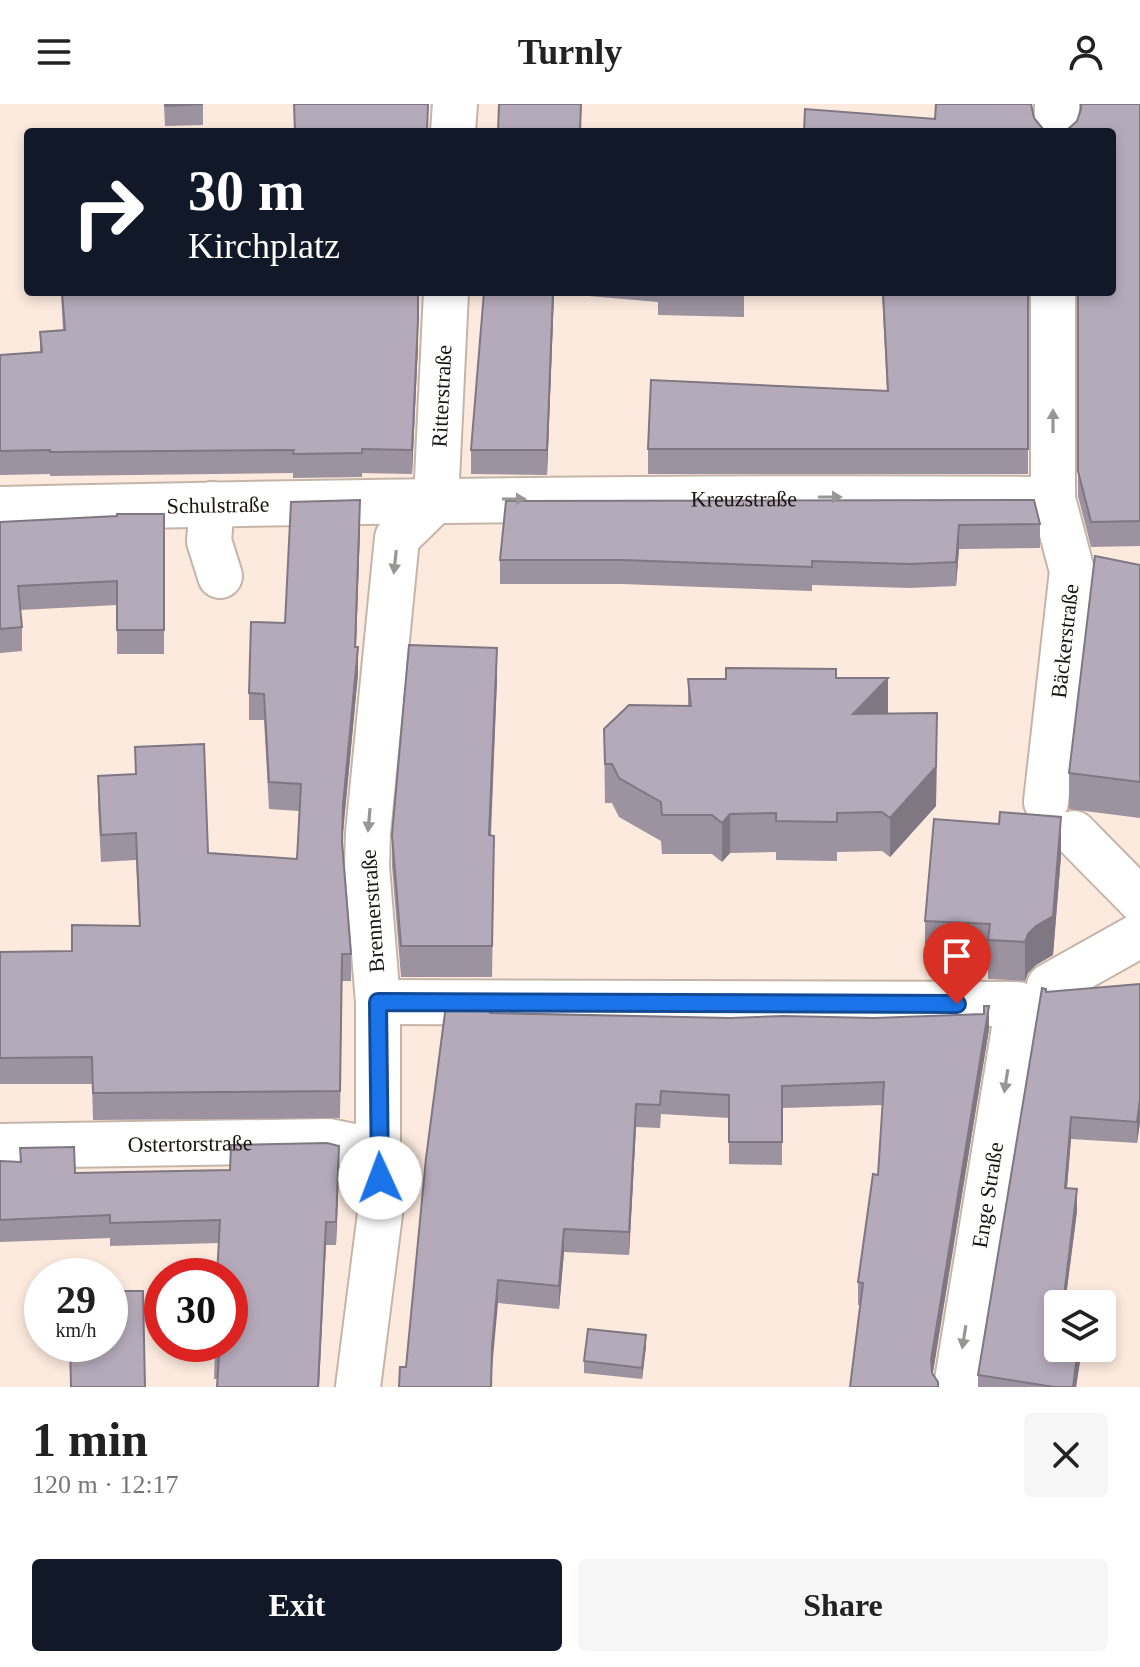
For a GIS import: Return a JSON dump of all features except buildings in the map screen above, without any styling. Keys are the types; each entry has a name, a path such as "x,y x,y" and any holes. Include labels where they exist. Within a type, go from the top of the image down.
{"street":[{"path":"453,128 455,104"},
{"path":"1056,128 1057,104"},
{"name":"Ritterstraße","path":"436,500 446,296"},
{"name":"Bäckerstraße","path":"1053,296 1053,499 1072,571 1060,818 1140,900"},
{"name":"Kreuzstraße","path":"436,500 1053,499"},
{"name":"Schulstraße","path":"0,509 436,500"},
{"name":"Brennerstraße","path":"358,1387 381,1206 378,1002 367,867 368,833 397,538 436,500"},
{"path":"212,504 209,541 220,576"},
{"path":"378,1002 1034,995 1140,935"},
{"name":"Enge Straße","path":"956,1387 1034,995"},
{"name":"Ostertorstraße","path":"0,1146 329,1141 378,1151"}],"route":[{"path":"380,1178 378,1002 957,1004"}]}
